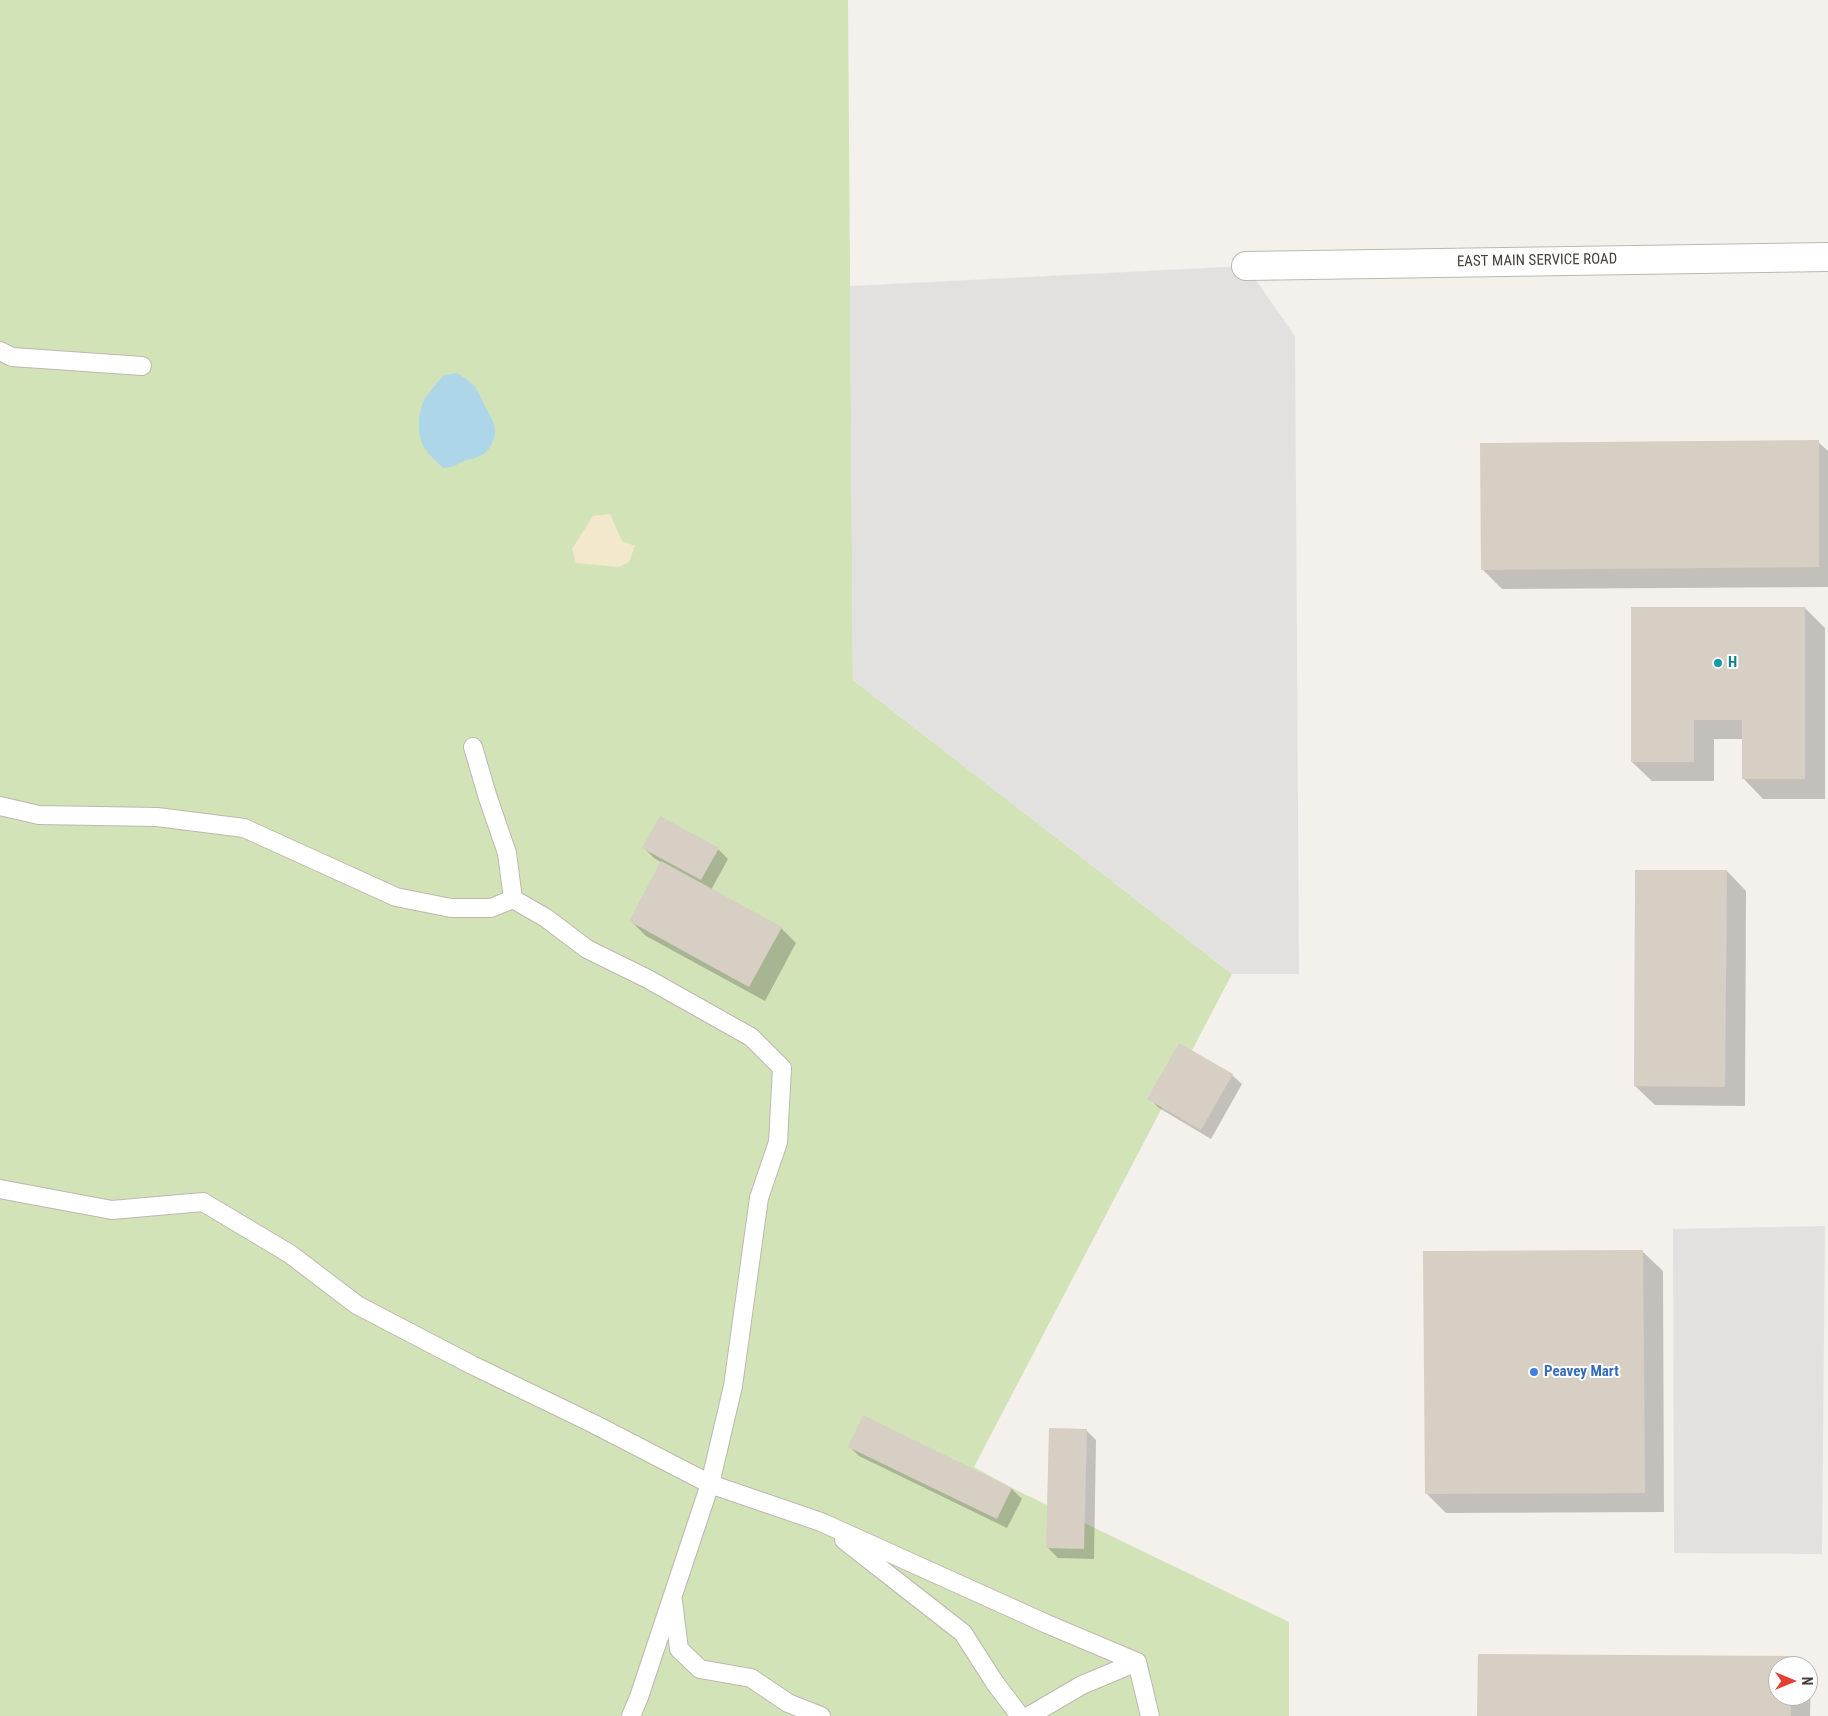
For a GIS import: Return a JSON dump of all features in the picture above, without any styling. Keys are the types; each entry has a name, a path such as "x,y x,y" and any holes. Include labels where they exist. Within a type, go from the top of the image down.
{"street":[{"name":"EAST MAIN SERVICE ROAD","path":"1246,266 1828,257"}],"lane":[{"path":"0,351 12,357 142,366"},
{"path":"473,747 507,853 513,899"},
{"path":"0,806 39,815 157,817 244,828 396,897 451,908 491,908 513,899"},
{"path":"513,899 546,918 588,949 646,978 751,1037 782,1068 778,1142 759,1198 733,1386 710,1484 631,1716"},
{"path":"0,1189 112,1210 203,1202 290,1254 357,1305 472,1365 594,1424 710,1484 821,1522 1136,1662"},
{"path":"821,1522 963,1633 995,1683 1020,1716"},
{"path":"672,1597 679,1649 700,1669 751,1678 788,1703 821,1716"},
{"path":"1029,1716 1082,1685 1136,1662"},
{"path":"1136,1662 1150,1716"}],"green space":[{"path":"0,0 848,0 853,680 1232,974 974,1467 1012,1488 1289,1622 1289,1716 0,1716"}],"sand":[{"path":"610,514 622,541 635,546 629,562 618,567 576,563 572,549 593,516"}],"shaded area":[{"path":"1246,266 1295,336 1299,974 1232,974 853,680 850,286"},
{"path":"1825,1226 1822,1554 1674,1553 1673,1229"}],"water":[{"path":"457,373 477,389 494,425 495,435 485,453 454,466 443,468 428,453 421,441 419,422 421,408 432,388 444,375"}],"building":[{"path":"1819,440 1819,567 1481,570 1480,443"},
{"name":"H","path":"1631,607 1805,607 1805,779 1742,779 1742,720 1694,720 1694,762 1631,762"},
{"path":"660,816 719,848 701,880 642,848"},
{"path":"661,861 782,927 749,987 629,921"},
{"path":"1635,870 1727,870 1725,1087 1634,1086"},
{"path":"1179,1043 1233,1074 1201,1130 1147,1099"},
{"name":"Peavey Mart","path":"1643,1250 1645,1493 1425,1494 1423,1251"},
{"path":"863,1415 1012,1488 997,1519 848,1447"},
{"path":"1049,1428 1087,1429 1084,1549 1046,1548"},
{"path":"1478,1654 1791,1656 1768,1656 1768,1706 1791,1706 1791,1716 1477,1716"}],"place":[{"name":"H","path":"1718,663"},
{"name":"Peavey Mart","path":"1534,1372"}]}
